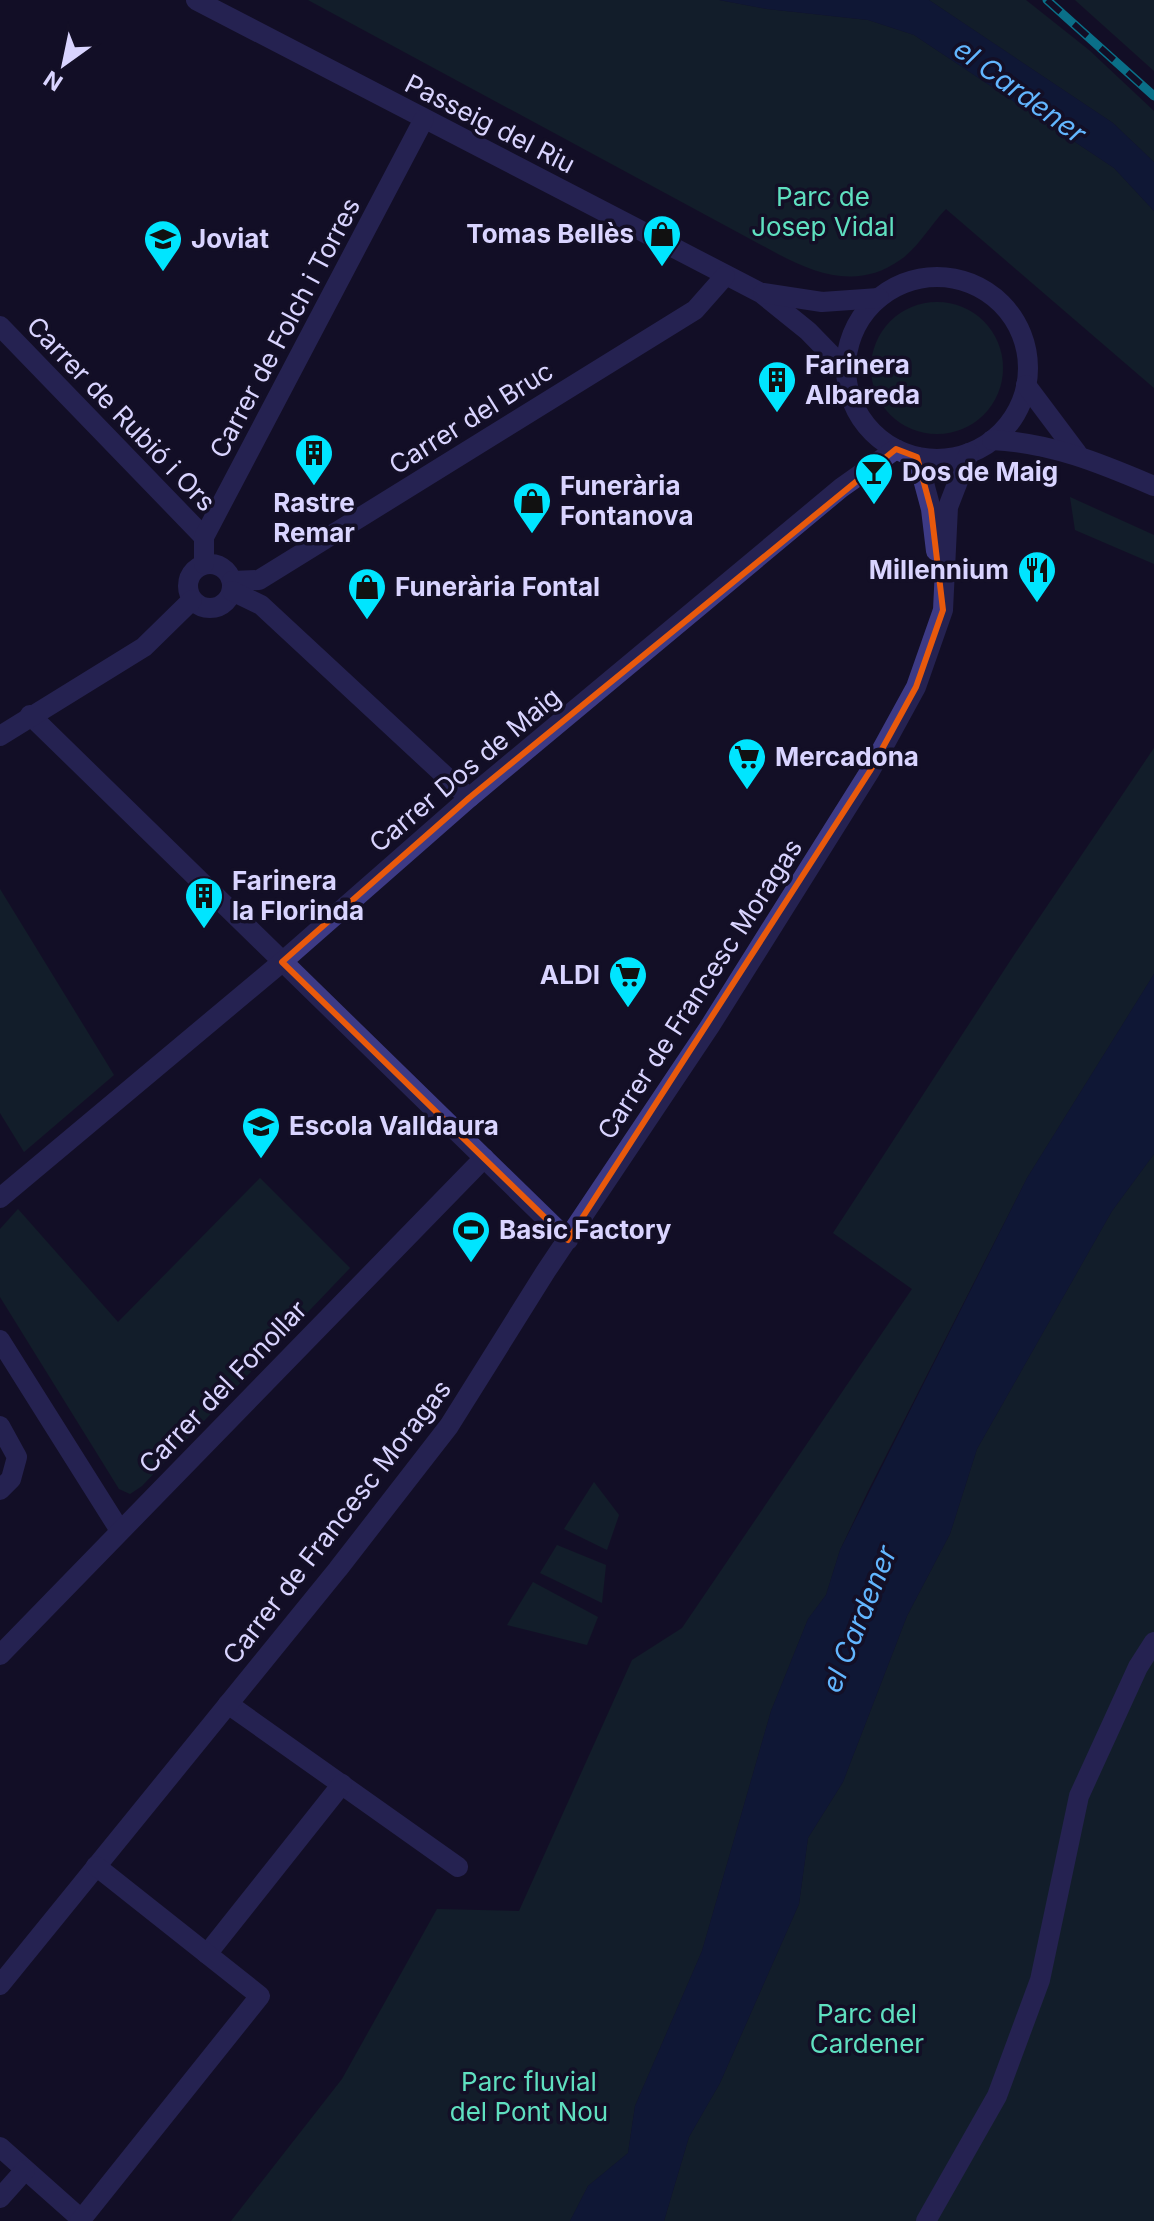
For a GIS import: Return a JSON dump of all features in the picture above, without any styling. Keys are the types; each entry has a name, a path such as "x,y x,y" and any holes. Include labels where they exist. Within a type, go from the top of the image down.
{"street":[{"name":"Passeig del Riu","path":"196,0 761,293 808,331 846,370"},
{"name":"Carrer de Folch i Torres","path":"204,564 204,537 424,119"},
{"name":"Carrer del Bruc","path":"232,586 259,580 695,310 725,276"},
{"path":"929,278 957,280 983,290 1004,308 1019,331 1027,358 1026,385 1017,412 992,440 969,453 943,459 917,457 896,449 864,422 850,398 846,370 855,327 879,298 902,284 929,278"},
{"name":"Passeig del Riu","path":"761,293 822,302 879,298"},
{"name":"Carrer de Rubió i Ors","path":"0,326 204,537"},
{"path":"1026,385 1077,453"},
{"path":"992,440 1033,442 1077,453 1154,486"},
{"name":"Carrer Dos de Maig","path":"0,1198 282,962 469,798 841,488 896,449"},
{"name":"Carrer de Francesc Moragas","path":"0,1985 449,1426 710,1026 870,771 916,687 943,610 948,507 969,453"},
{"name":"Carrer de Francesc Moragas","path":"917,457 931,509 943,610"},
{"path":"192,600 189,579 204,564 221,567 232,586 261,605 469,798"},
{"path":"192,600 205,608 215,608 228,600 232,586"},
{"path":"0,736 144,647 192,600"},
{"path":"30,715 568,1240"},
{"name":"Carrer del Fonollar","path":"0,1655 119,1529 484,1158"},
{"path":"0,1340 119,1529"},
{"path":"0,1426 17,1457 11,1479 0,1490"},
{"path":"926,2221 997,2096 1040,1980 1079,1796 1138,1667 1154,1642"},
{"path":"228,1704 458,1867"},
{"path":"207,1954 342,1784"},
{"path":"0,2147 80,2220 260,1996 96,1866"},
{"path":"0,2198 25,2170"}],"highlighted area":[{"path":"896,449 917,457 931,509 943,610 916,687 870,771 568,1240 282,962 469,798"}],"green space":[{"name":"Parc de Josep Vidal","path":"308,0 719,0 767,9 868,20 914,35 1114,168 1154,211 1154,388 946,209 913,249 885,269 854,276 823,273 778,254"},
{"path":"929,0 1026,0 1089,50 1154,111 1154,162 1113,123"},
{"path":"1075,0 1154,0 1154,71"},
{"path":"937,302 962,307 984,321 998,343 1003,368 998,393 984,415 962,429 937,434 912,429 890,415 876,393 871,368 876,343 890,321 912,307"},
{"path":"1070,497 1154,535 1154,564 1075,530"},
{"name":"Parc fluvial del Pont Nou","path":"1154,748 1154,974 1027,1178 868,1491 840,1550 826,1595 808,1619 771,1711 702,1951 635,2106 628,2153 588,2186 570,2221 231,2221 342,2079 437,1909 519,1911 632,1660 682,1628 912,1289 833,1233 1014,955"},
{"path":"0,889 114,1075 24,1152 0,1113"},
{"name":"Parc del Cardener","path":"1154,1154 1154,2221 664,2221 689,2137 720,2083 799,1904 808,1838 843,1782 907,1616 950,1534 977,1449 1112,1211"},
{"path":"260,1178 350,1268 142,1486 130,1494 119,1489 0,1297 0,1229 18,1209 118,1322"},
{"path":"594,1482 619,1515 607,1550 564,1529"},
{"path":"557,1545 606,1565 602,1603 540,1573"},
{"path":"533,1582 598,1617 587,1645 507,1625"}],"water":[{"name":"el Cardener","path":"719,0 929,0 1113,123 1154,162 1154,211 1114,168 914,35 868,20 767,9"},
{"name":"el Cardener","path":"1154,974 1154,1154 1112,1211 977,1449 950,1534 907,1616 843,1782 808,1838 799,1904 720,2083 689,2137 664,2221 570,2221 588,2186 628,2153 635,2106 702,1951 771,1711 808,1619 826,1595 840,1550 1027,1178"}],"railway":[{"path":"1047,0 1154,96"}],"place":[{"name":"Tomas Bellès","path":"662,268"},
{"name":"Joviat","path":"163,273"},
{"name":"Farinera Albareda","path":"777,414"},
{"name":"Rastre Remar","path":"314,487"},
{"name":"Dos de Maig","path":"874,506"},
{"name":"Funerària Fontanova","path":"532,535"},
{"name":"Millennium","path":"1037,604"},
{"name":"Funerària Fontal","path":"367,621"},
{"name":"Mercadona","path":"747,791"},
{"name":"Farinera la Florinda","path":"204,930"},
{"name":"ALDI","path":"628,1009"},
{"name":"Escola Valldaura","path":"261,1160"},
{"name":"Basic Factory","path":"471,1264"}]}
